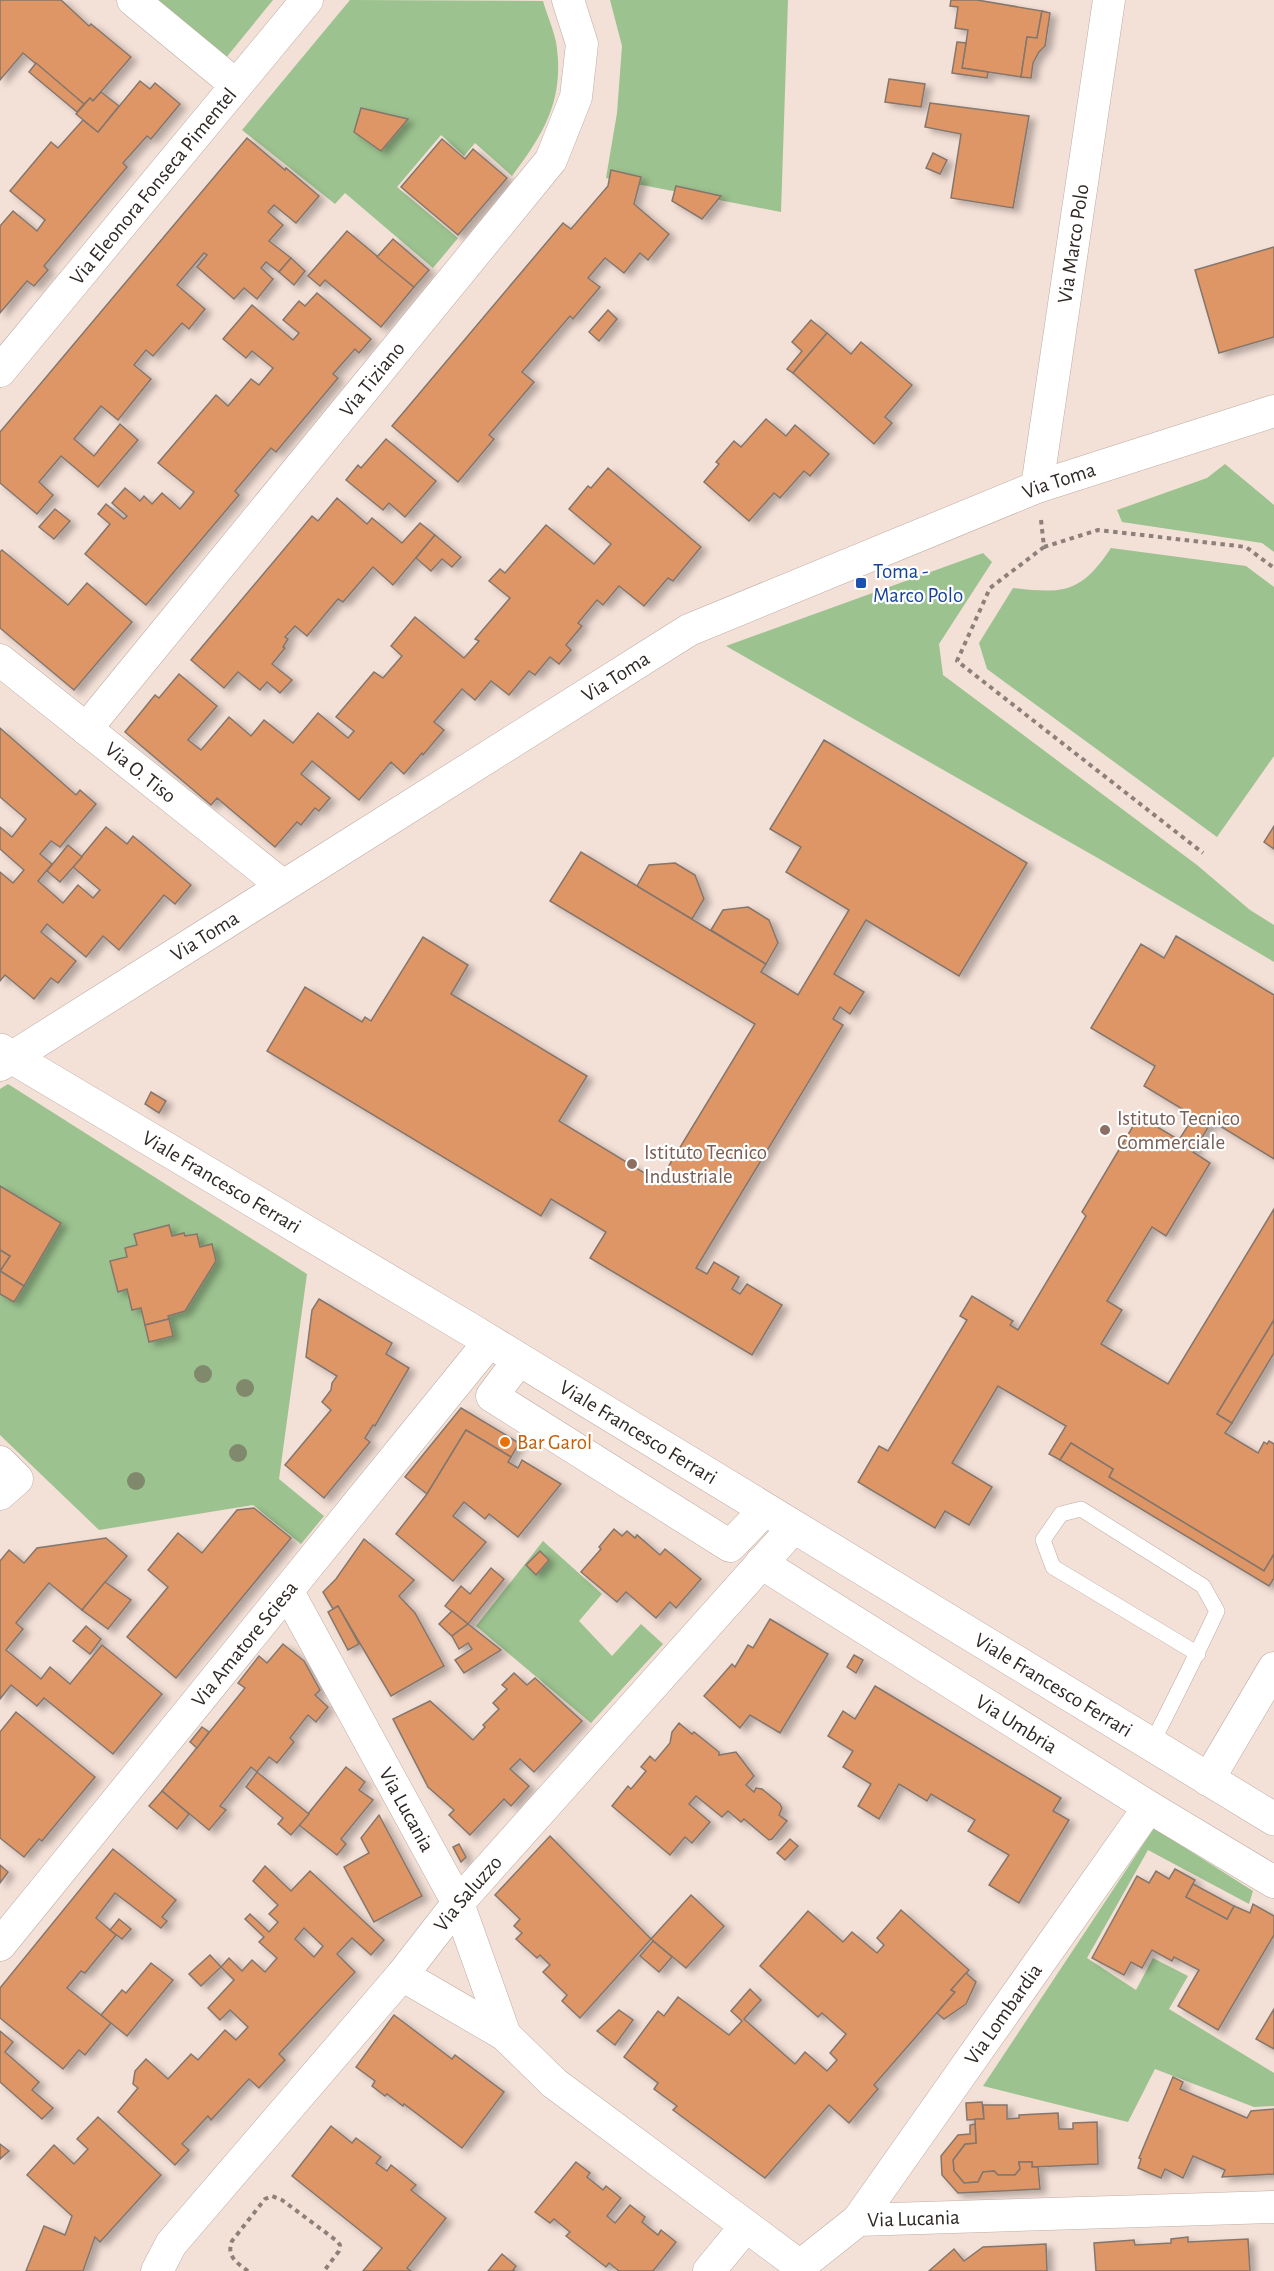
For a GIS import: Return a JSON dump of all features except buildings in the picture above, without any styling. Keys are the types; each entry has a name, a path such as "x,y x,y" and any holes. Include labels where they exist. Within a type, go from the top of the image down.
{"street":[{"path":"133,0 236,85"},
{"name":"Via Eleonora Fonseca Pimentel","path":"0,371 307,0"},
{"name":"Via Tiziano","path":"86,729 551,160 576,97 582,44 568,0"},
{"name":"Via Marco Polo","path":"1037,487 1108,0"},
{"name":"Via Toma","path":"4,1058 689,630 1037,487 1274,411"},
{"name":"Via O. Tiso","path":"0,660 282,885"},
{"name":"Viale Francesco Ferrari","path":"4,1058 490,1341 1274,1819"},
{"name":"Via Amatore Sciesa","path":"0,1945 490,1341"},
{"path":"519,1360 492,1396 730,1546 765,1510"},
{"path":"0,1462 17,1479 0,1494"},
{"name":"Via Saluzzo","path":"157,2271 171,2244 402,1975 458,1903 794,1527"},
{"name":"Via Umbria","path":"761,1563 1149,1807 1274,1882"},
{"name":"Via Lucania","path":"288,1592 458,1903 505,2035"},
{"path":"1208,1780 1274,1668"},
{"name":"Via Lombardia","path":"858,2220 1149,1807"},
{"name":"Via Lucania","path":"402,1975 505,2035 554,2084 804,2268 858,2220 1274,2207"},
{"path":"709,2271 746,2226"}],"lane":[{"path":"1151,1745 1198,1654 1217,1611 1203,1586 1081,1509 1062,1514 1043,1539 1053,1567 1198,1654"}],"path":[{"path":"1037,487 1044,547"},
{"path":"1203,853 957,661 990,588 1044,547 1098,530 1246,547 1274,568"},
{"path":"248,2271 234,2260 230,2247 232,2241 265,2199 272,2196 282,2200 340,2245 324,2271"}],"green space":[{"path":"154,0 273,0 225,59"},
{"path":"350,0 543,1 553,32 558,62 555,97 543,129 512,176 475,143 464,156 441,135 397,187 458,238 433,268 345,193 335,204 242,130"},
{"path":"610,0 788,0 781,212 606,178 617,113 622,46"},
{"path":"1225,464 1274,505 1274,552 1262,543 1122,522 1117,510 1207,478"},
{"path":"1111,548 1246,566 1274,587 1274,756 1217,837 987,669 979,643 1013,588 1046,591 1070,587 1090,574"},
{"path":"983,553 992,562 939,644 943,675 1197,865 1250,910 1274,925 1274,962 1103,861 726,646"},
{"path":"8,1084 307,1274 279,1479 324,1516 301,1544 253,1505 99,1530 0,1435 0,1089"},
{"path":"543,1541 602,1594 579,1621 612,1656 641,1624 663,1644 591,1723 476,1626"},
{"path":"1154,1828 1253,1891 1249,1904 1148,1850 1087,1958 1136,1990 1153,1958 1188,1976 1169,2009 1274,2073 1274,2106 1254,2107 1155,2069 1128,2122 983,2086"}],"place":[{"name":"Toma - Marco Polo","path":"861,583"},
{"name":"Istituto Tecnico Commerciale","path":"1105,1130"},
{"name":"Istituto Tecnico Industriale","path":"632,1164"},
{"name":"Bar Garol","path":"505,1442"}]}
